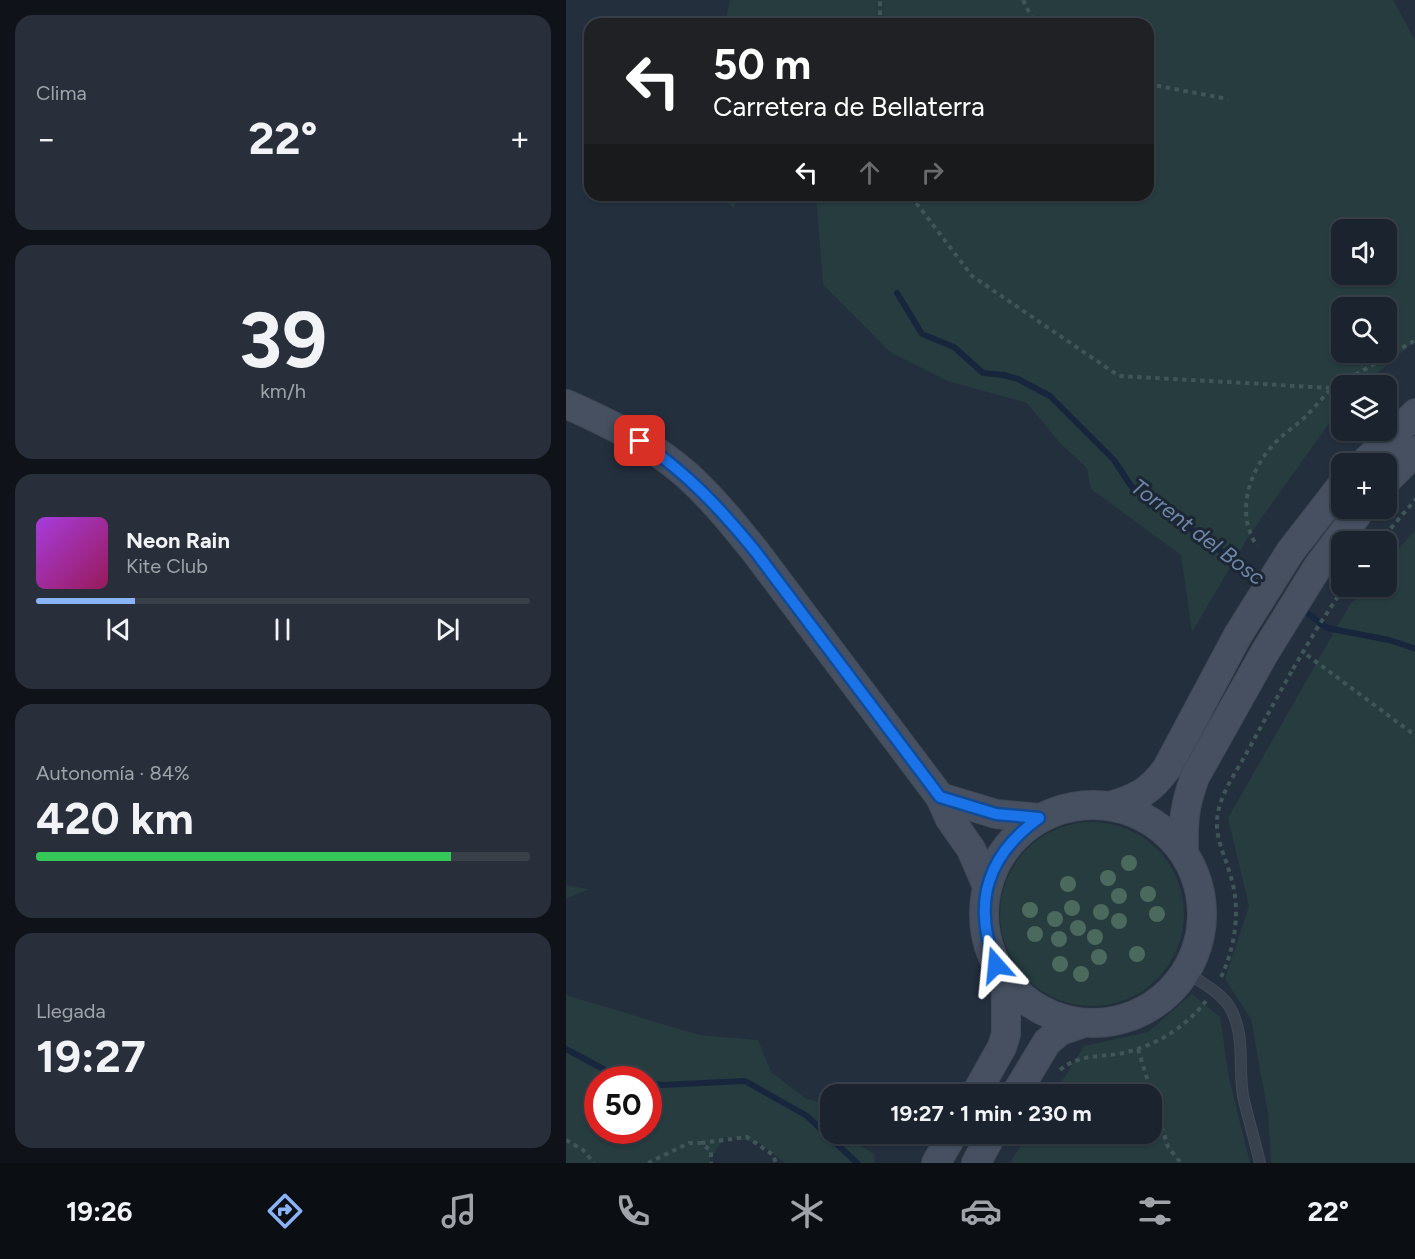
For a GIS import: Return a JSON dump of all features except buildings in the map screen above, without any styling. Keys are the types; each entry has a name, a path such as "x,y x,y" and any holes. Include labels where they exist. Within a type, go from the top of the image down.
{"main road":[{"path":"566,404 640,441 666,459 706,494 763,561 940,797 950,819 971,849 987,886"},
{"path":"1374,453 1415,413"},
{"path":"1397,470 1415,451"},
{"path":"1110,806 1134,799 1159,780 1238,635 1290,552 1331,499"},
{"path":"1184,854 1183,818 1195,777 1265,652 1317,568 1354,519"},
{"path":"940,797 996,814 1039,818"},
{"path":"1085,805 1110,806 1137,814 1155,824 1172,838 1184,854 1196,879 1202,904 1201,929 1196,951 1186,972 1172,991 1150,1007 1132,1016 1109,1022 1083,1023 1062,1019 1041,1010 1023,999 1006,981 992,956 984,926 984,907 987,886 995,864 1020,831 1039,818 1058,810 1085,805"},
{"path":"982,1084 1006,1034 1006,981"},
{"path":"1021,1084 1047,1042 1060,1031 1083,1023"},
{"path":"936,1163 947,1144"},
{"path":"976,1163 986,1144"}],"lane":[{"path":"1186,972 1220,995 1229,1006 1236,1022 1240,1041 1243,1094 1260,1163"}],"path":[{"path":"880,0 880,18"},
{"path":"1023,0 1032,18"},
{"path":"1154,85 1228,99"},
{"path":"915,201 972,276 1119,376 1331,388"},
{"path":"1354,375 1415,340"},
{"path":"1257,546 1247,526 1246,514 1246,500 1256,471 1272,445 1308,414 1331,389"},
{"path":"1388,531 1415,499"},
{"path":"1222,976 1231,950 1236,906 1233,884 1217,834 1219,807 1293,669 1338,597"},
{"path":"1307,655 1415,736"},
{"path":"1053,1077 1068,1063 1078,1058 1138,1049 1171,1034 1205,1003"},
{"path":"1138,1049 1168,1147 1181,1163"},
{"path":"648,1163 689,1143 747,1137 773,1155 776,1163"},
{"path":"566,1140 583,1150 594,1163"},
{"path":"701,1143 711,1151 711,1163"}],"green space":[{"path":"730,0 1393,0 1415,40 1415,341 1397,356 1397,297 1331,297 1331,363 1389,363 1375,375 1331,375 1331,421 1250,534 1192,632 1181,555 1091,489 1087,468 1059,442 1027,403 948,381 890,352 823,284 816,201 1154,201 1154,18 726,18"},
{"path":"725,201 737,201 733,208"},
{"path":"1415,530 1415,1163 1271,1163 1268,1114 1251,1019 1225,979 1249,906 1228,818 1349,606 1357,597 1397,597 1397,551"},
{"path":"1092,822 1110,823 1127,829 1143,837 1157,849 1169,863 1177,879 1183,896 1183,932 1177,949 1169,965 1157,979 1143,991 1127,999 1110,1005 1092,1006 1074,1005 1057,999 1041,991 1027,979 1015,965 1007,949 1001,932 1000,914 1001,896 1007,879 1015,863 1027,849 1041,837 1057,829 1074,823"},
{"path":"566,885 589,889 566,899"},
{"path":"1192,994 1220,1017 1229,1078 1250,1163 1010,1163 1022,1144 1162,1144 1162,1084 1060,1084 1084,1046 1148,1032"},
{"path":"566,995 699,1035 758,1040 771,1072 805,1098 820,1103 820,1144 858,1144 875,1155 874,1163 785,1163 759,1143 725,1137 708,1163 566,1163"}],"waterway":[{"name":"Torrent del Bosc","path":"897,293 922,334 954,347 983,373 1018,379 1050,396 1114,460 1131,486 1264,582"},
{"name":"Torrent del Bosc","path":"1302,609 1327,628 1389,640 1416,649"},
{"path":"566,1049 598,1066"},
{"path":"662,1085 745,1081 807,1116 857,1163"}],"route":[{"path":"640,441 687,476 723,513 755,551 940,797 996,814 1039,818 1020,831 1006,847 995,864 987,886 984,926 996,965"}]}
